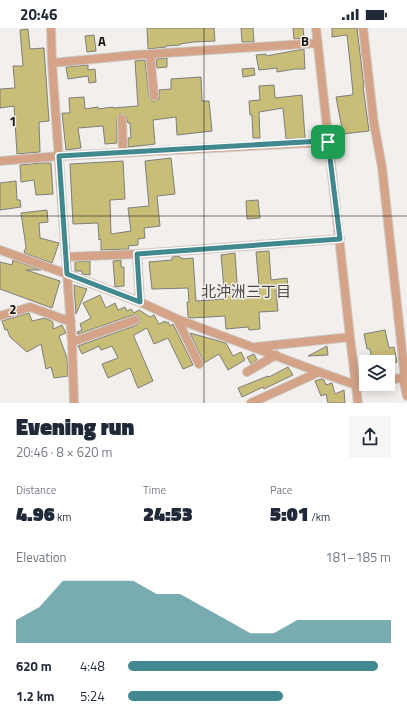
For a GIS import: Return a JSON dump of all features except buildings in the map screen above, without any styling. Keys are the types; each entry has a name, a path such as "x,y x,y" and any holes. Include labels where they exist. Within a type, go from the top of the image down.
{"street":[{"path":"51,28 52,63 71,322 74,403"},
{"path":"316,28 358,403"},
{"path":"364,28 374,124 382,168 407,396"},
{"path":"52,63 150,54 318,43"},
{"path":"150,54 154,96"},
{"path":"122,119 123,152"},
{"path":"0,161 123,152 328,142"},
{"path":"66,257 137,254 340,239"},
{"path":"0,250 140,302 177,319 319,372 359,385"},
{"path":"137,254 140,302"},
{"path":"0,316 30,307 71,322"},
{"path":"177,319 199,364"},
{"path":"72,342 135,320"},
{"path":"255,347 350,337"},
{"path":"247,372 276,356"},
{"path":"251,403 319,372"},
{"path":"395,379 405,378"}],"district":[{"name":"北沖洲三丁目","path":"246,291"}],"route":[{"path":"322,141 328,142 340,239 137,254 140,302 67,274 59,156 322,141"}]}
